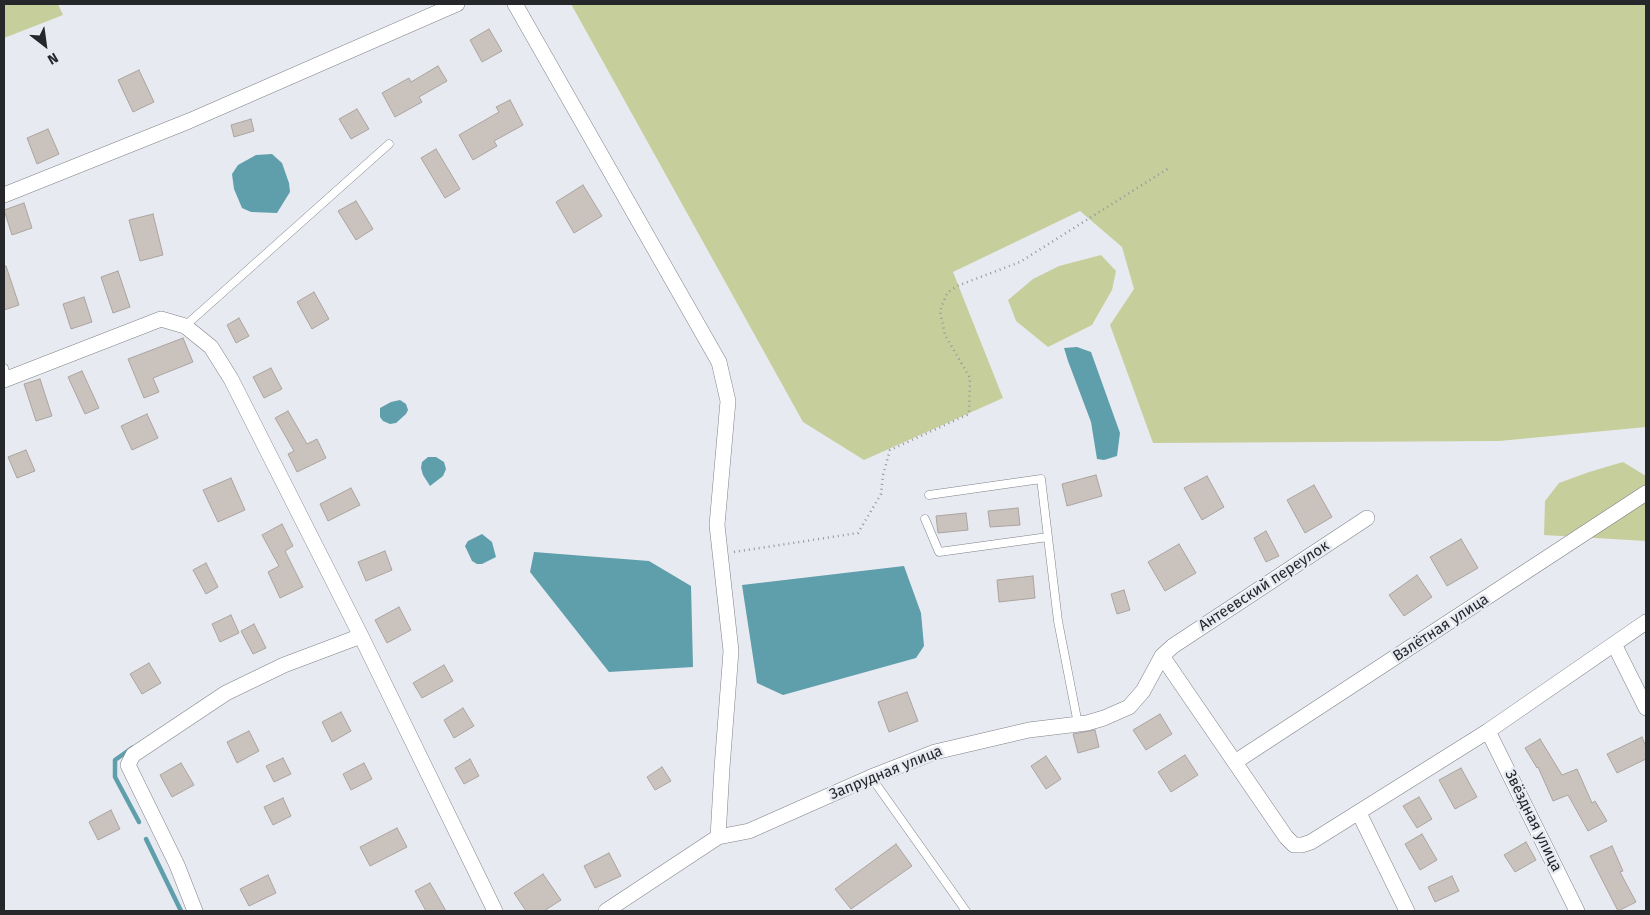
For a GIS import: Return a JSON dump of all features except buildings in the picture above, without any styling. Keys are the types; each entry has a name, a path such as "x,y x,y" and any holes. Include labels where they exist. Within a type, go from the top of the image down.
{"street":[{"path":"4,195 189,121 457,4"},
{"path":"515,4 720,362 728,401 717,525 732,651 718,837"},
{"path":"5,375 160,318 185,326 211,346 232,379 361,636 495,911"},
{"name":"Взлётная улица","path":"1235,762 1646,493"},
{"name":"Антеевский переулок","path":"1162,656 1173,646 1366,518"},
{"path":"1162,656 1286,837 1294,845 1311,842 1488,732 1646,622"},
{"path":"195,911 177,865 128,765 133,754 226,693 284,665 361,636"},
{"path":"1614,644 1646,708"},
{"name":"Запрудная улица","path":"606,911 718,837 748,831 871,777 935,752 1029,730 1078,724 1104,718 1130,707 1143,691 1162,656"},
{"name":"Звёздная улица","path":"1488,732 1577,911"},
{"path":"1359,813 1407,911"}],"lane":[{"path":"185,326 389,144"},
{"path":"929,496 1041,479 1058,621 1078,724"},
{"path":"924,519 939,552 1048,537"},
{"path":"871,777 966,911"}],"path":[{"path":"720,554 858,533 881,494 883,475 890,450 969,414 970,378 945,335 940,311 947,293 957,286 1020,262 1169,168"}],"green space":[{"path":"4,4 58,4 63,15 4,38"},
{"path":"571,4 1646,4 1646,427 1499,441 1153,443 1110,325 1134,289 1122,247 1080,211 953,272 1003,398 864,460 803,422"},
{"path":"1101,255 1116,271 1112,290 1092,325 1048,347 1016,321 1008,300 1033,279 1059,266"},
{"path":"1623,462 1646,476 1646,541 1544,535 1545,501 1559,483"}],"water":[{"path":"272,154 282,163 290,192 277,213 251,212 242,208 234,189 232,174 238,165 256,155"},
{"path":"1077,347 1091,352 1120,433 1117,456 1104,460 1097,459 1091,422 1064,348"},
{"path":"400,400 406,404 408,410 406,414 396,423 390,424 383,421 380,417 380,408"},
{"path":"428,457 436,457 444,462 446,469 443,476 430,486 421,468 422,462"},
{"path":"482,534 492,542 496,557 482,564 477,564 472,561 465,546 468,541"},
{"path":"534,552 649,561 691,586 693,667 609,672 530,572"},
{"path":"904,566 921,613 924,646 916,658 783,695 757,683 742,585"}],"waterway":[{"path":"132,748 115,760 115,777 139,822"},
{"path":"146,839 181,911"}]}
